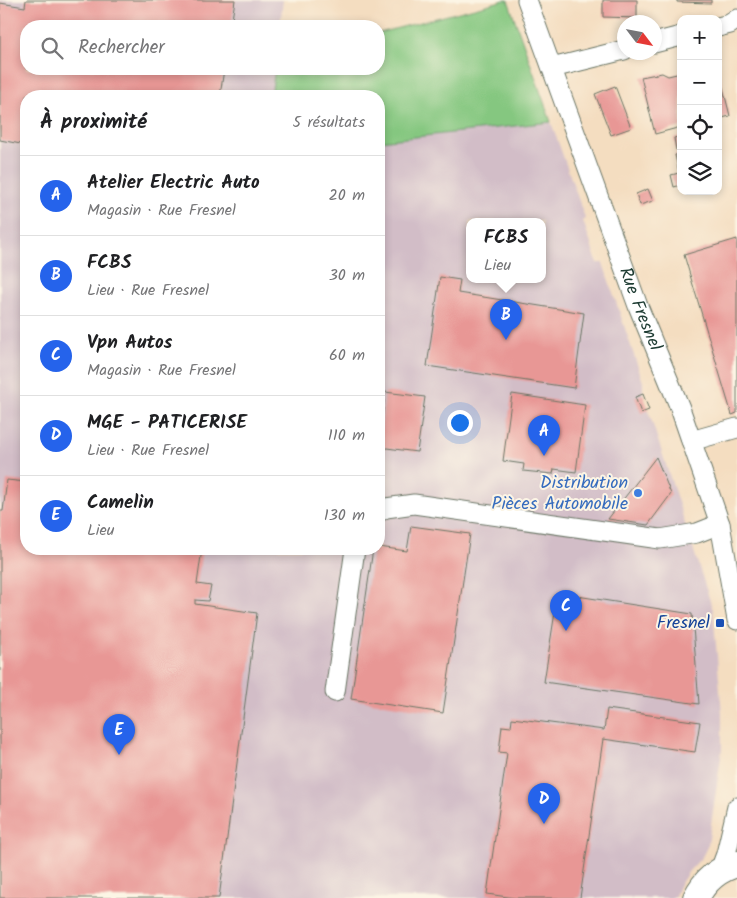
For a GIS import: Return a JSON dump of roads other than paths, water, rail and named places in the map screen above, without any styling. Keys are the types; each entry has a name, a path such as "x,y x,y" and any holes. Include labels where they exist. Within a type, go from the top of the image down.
{"street":[{"name":"Rue Fresnel","path":"527,0 638,306 680,408 720,524 737,620"},
{"path":"722,26 730,24 737,19"},
{"path":"662,40 677,37"},
{"path":"552,68 617,52"},
{"path":"691,442 737,428"},
{"path":"385,509 414,504 660,539 696,533 720,524"},
{"path":"335,692 354,555"},
{"path":"696,898 703,885 728,867 726,854 737,807"}],"place":[{"name":"FCBS","path":"506,340"},
{"name":"Atelier Electric Auto","path":"544,456"},
{"name":"Distribution Pièces Automobile","path":"638,493"},
{"name":"Fresnel","path":"720,623"},
{"name":"Vpn Autos","path":"566,631"},
{"name":"Camelin","path":"119,755"},
{"name":"MGE - PATICERISE","path":"544,824"}]}
